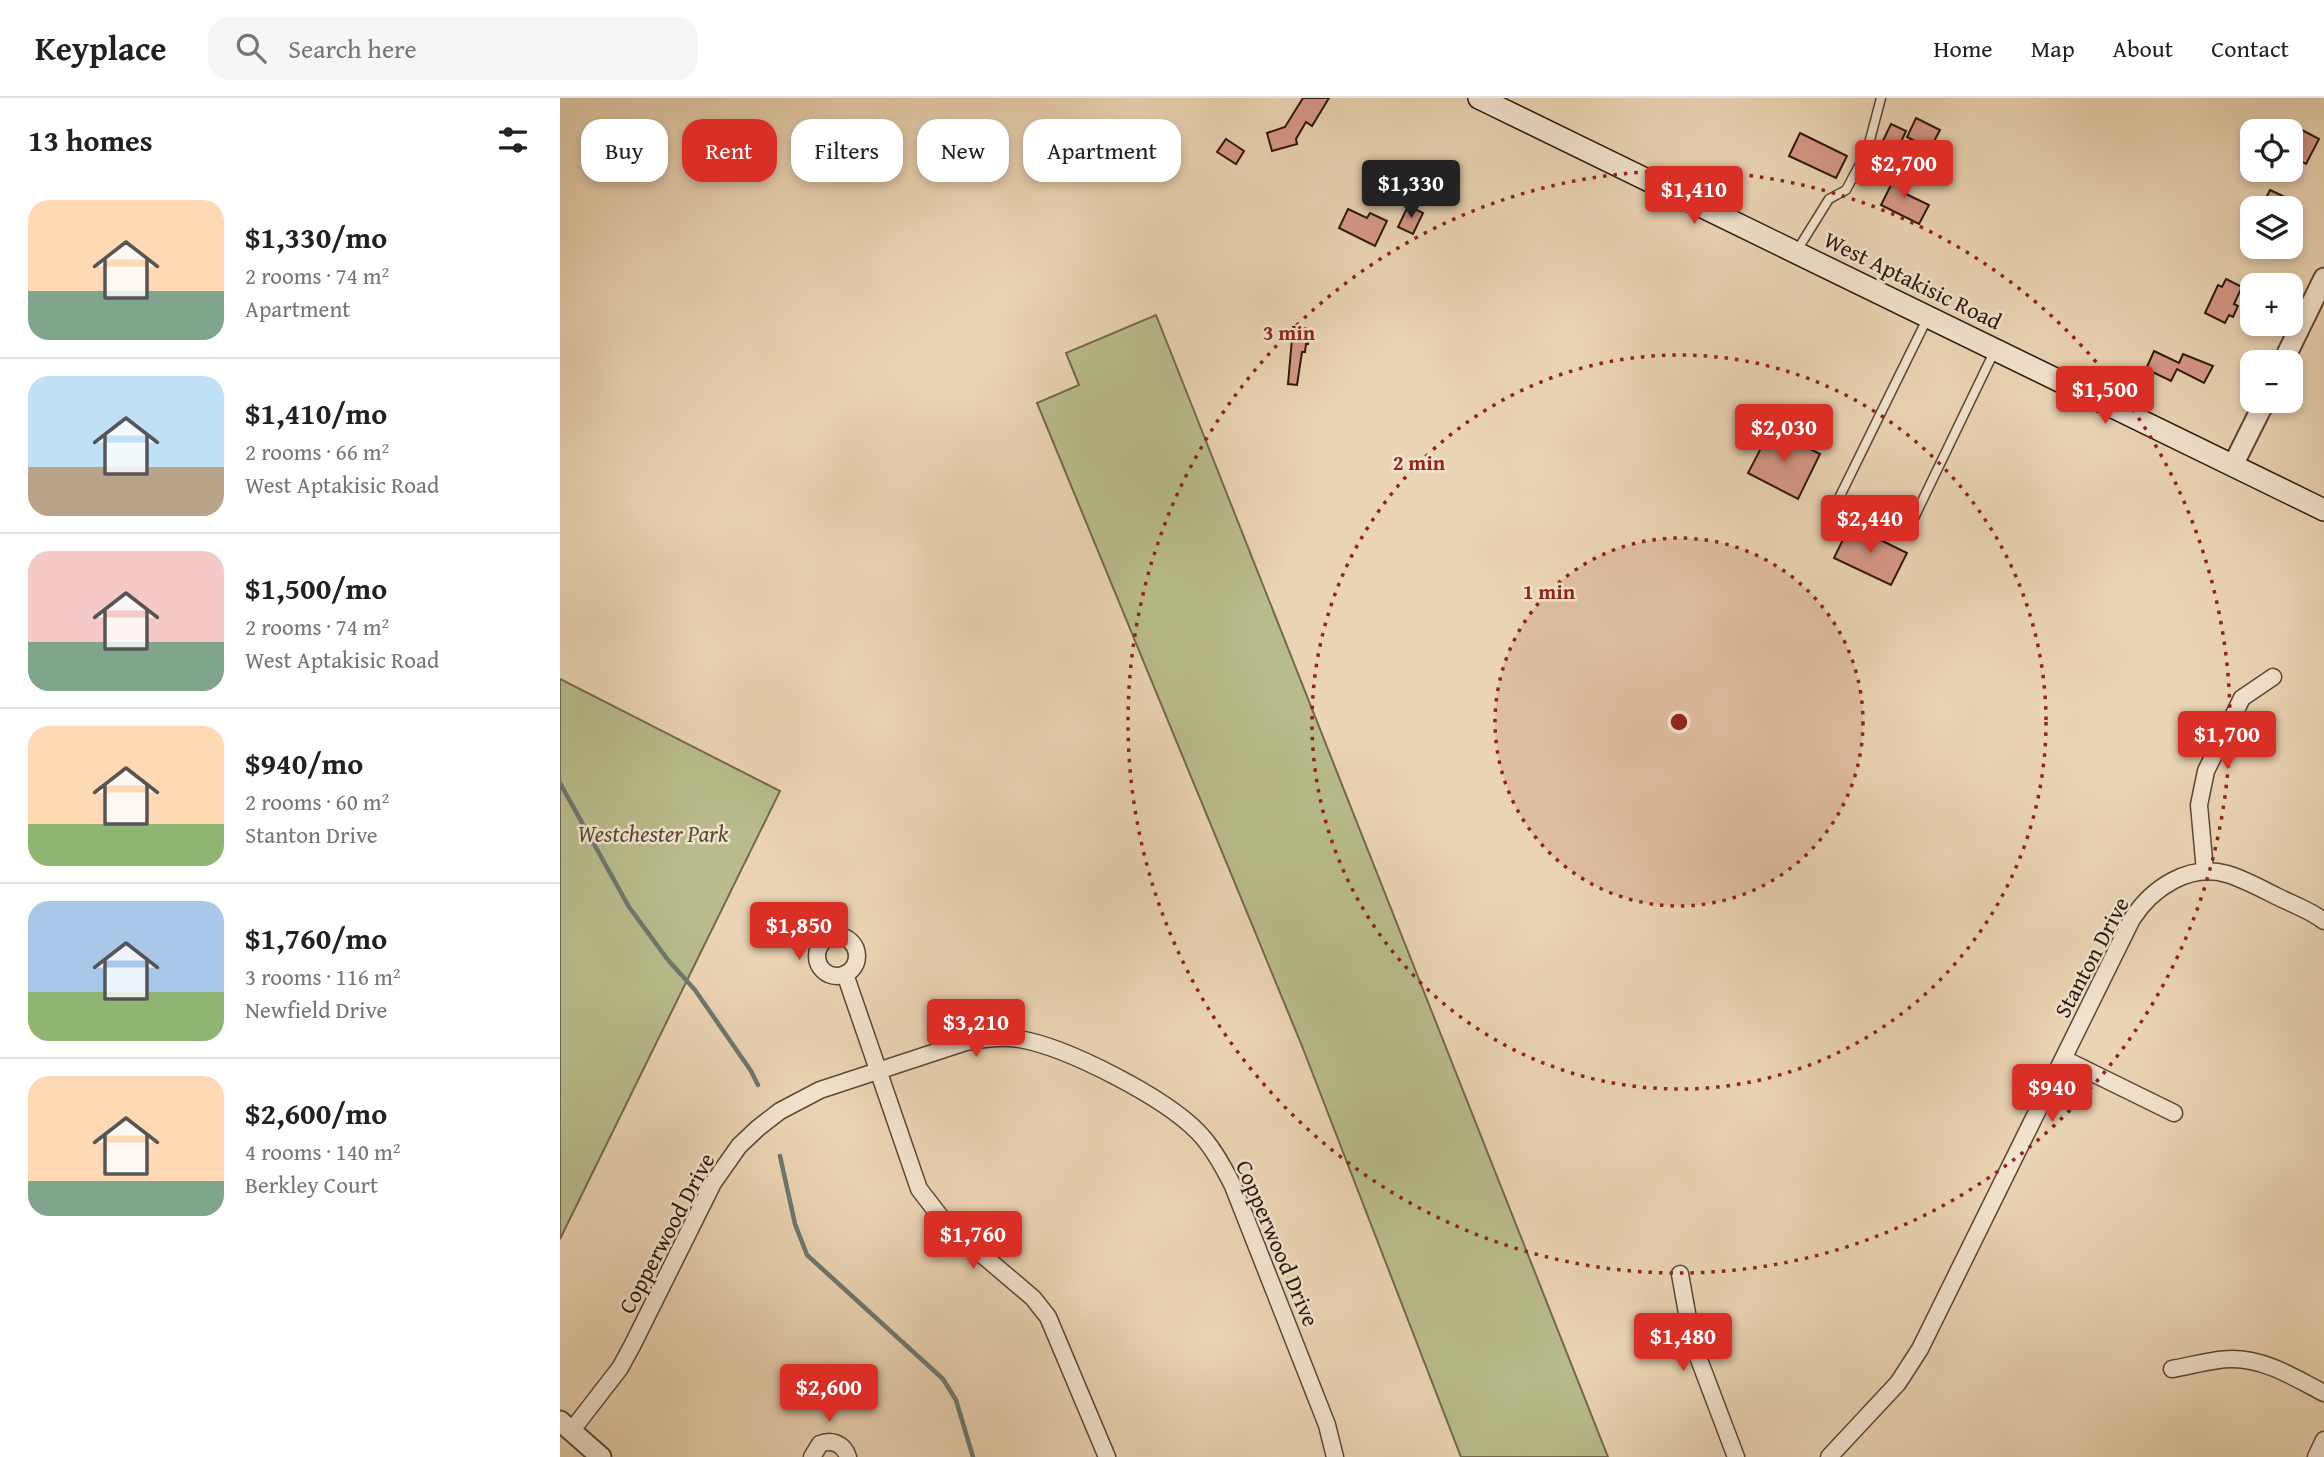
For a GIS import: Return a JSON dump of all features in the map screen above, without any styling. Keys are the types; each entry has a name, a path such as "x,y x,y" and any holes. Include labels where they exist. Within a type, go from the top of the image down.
{"main road":[{"name":"West Aptakisic Road","path":"1479,98 1501,103 1796,252 2324,510"}],"street":[{"path":"2289,350 2324,278"},
{"path":"2233,466 2258,413"},
{"path":"2205,871 2199,805 2206,771 2242,698 2273,677"},
{"name":"Stanton Drive","path":"1829,1457 1898,1383 1920,1349 2132,919 2142,904 2155,891 2172,881 2205,871 2225,873 2243,880 2324,921"},
{"path":"845,974 919,1189 946,1224 1033,1298 1048,1317 1107,1457"},
{"name":"Copperwood Drive","path":"566,1426 620,1368 713,1183 739,1146 758,1128 800,1099 878,1071 966,1042 987,1038 1017,1038 1050,1046 1146,1093 1186,1121 1200,1135 1224,1168 1233,1186 1327,1425 1335,1457"},
{"path":"2064,1059 2174,1113"},
{"path":"1680,1274 1692,1341 1736,1457"},
{"path":"2172,1369 2231,1359 2250,1361 2270,1365 2324,1393"},
{"path":"566,1426 601,1457"},
{"path":"2316,1457 2324,1440"},
{"path":"812,1457 820,1444 832,1442 843,1447 848,1457"}],"lane":[{"path":"1796,252 1829,199 1846,190 1857,171 1867,151 1881,98"},
{"path":"1928,316 1839,498 1850,509 1895,527 1913,520 1996,349"}],"green space":[{"path":"1156,315 1608,1457 1461,1457 1302,1046 1037,403 1079,385 1066,353"},
{"name":"Westchester Park","path":"560,679 780,791 560,1239"}],"building":[{"path":"1303,98 1329,98 1312,126 1306,122 1296,139 1297,144 1272,151 1267,133 1285,127"},
{"path":"1916,118 1940,130 1930,149 1907,137"},
{"path":"1891,124 1906,131 1892,161 1877,153"},
{"path":"2303,131 2319,139 2306,164 2303,162"},
{"path":"1800,133 1847,156 1836,178 1789,156"},
{"path":"1226,139 1244,151 1236,164 1217,152"},
{"path":"1897,173 1913,181 1906,194 1929,205 1919,224 1881,205"},
{"path":"2270,190 2283,196 2267,196"},
{"path":"1408,206 1423,213 1413,234 1398,227"},
{"path":"1348,209 1367,218 1370,213 1387,221 1375,246 1339,228"},
{"path":"2226,279 2240,286 2234,304 2238,306 2233,317 2229,315 2225,323 2205,313 2218,285 2222,287"},
{"path":"1293,327 1310,329 1308,344 1305,352 1302,352 1297,385 1288,384"},
{"path":"2154,351 2179,363 2183,354 2213,366 2204,383 2177,369 2171,381 2146,369"},
{"path":"1771,429 1820,454 1798,499 1748,473"},
{"path":"1850,525 1907,553 1891,585 1834,558"}],"waterway":[{"path":"560,783 629,907 668,960 695,990 758,1085"},
{"path":"780,1156 795,1224 807,1255 943,1379 956,1400 973,1457"}]}
